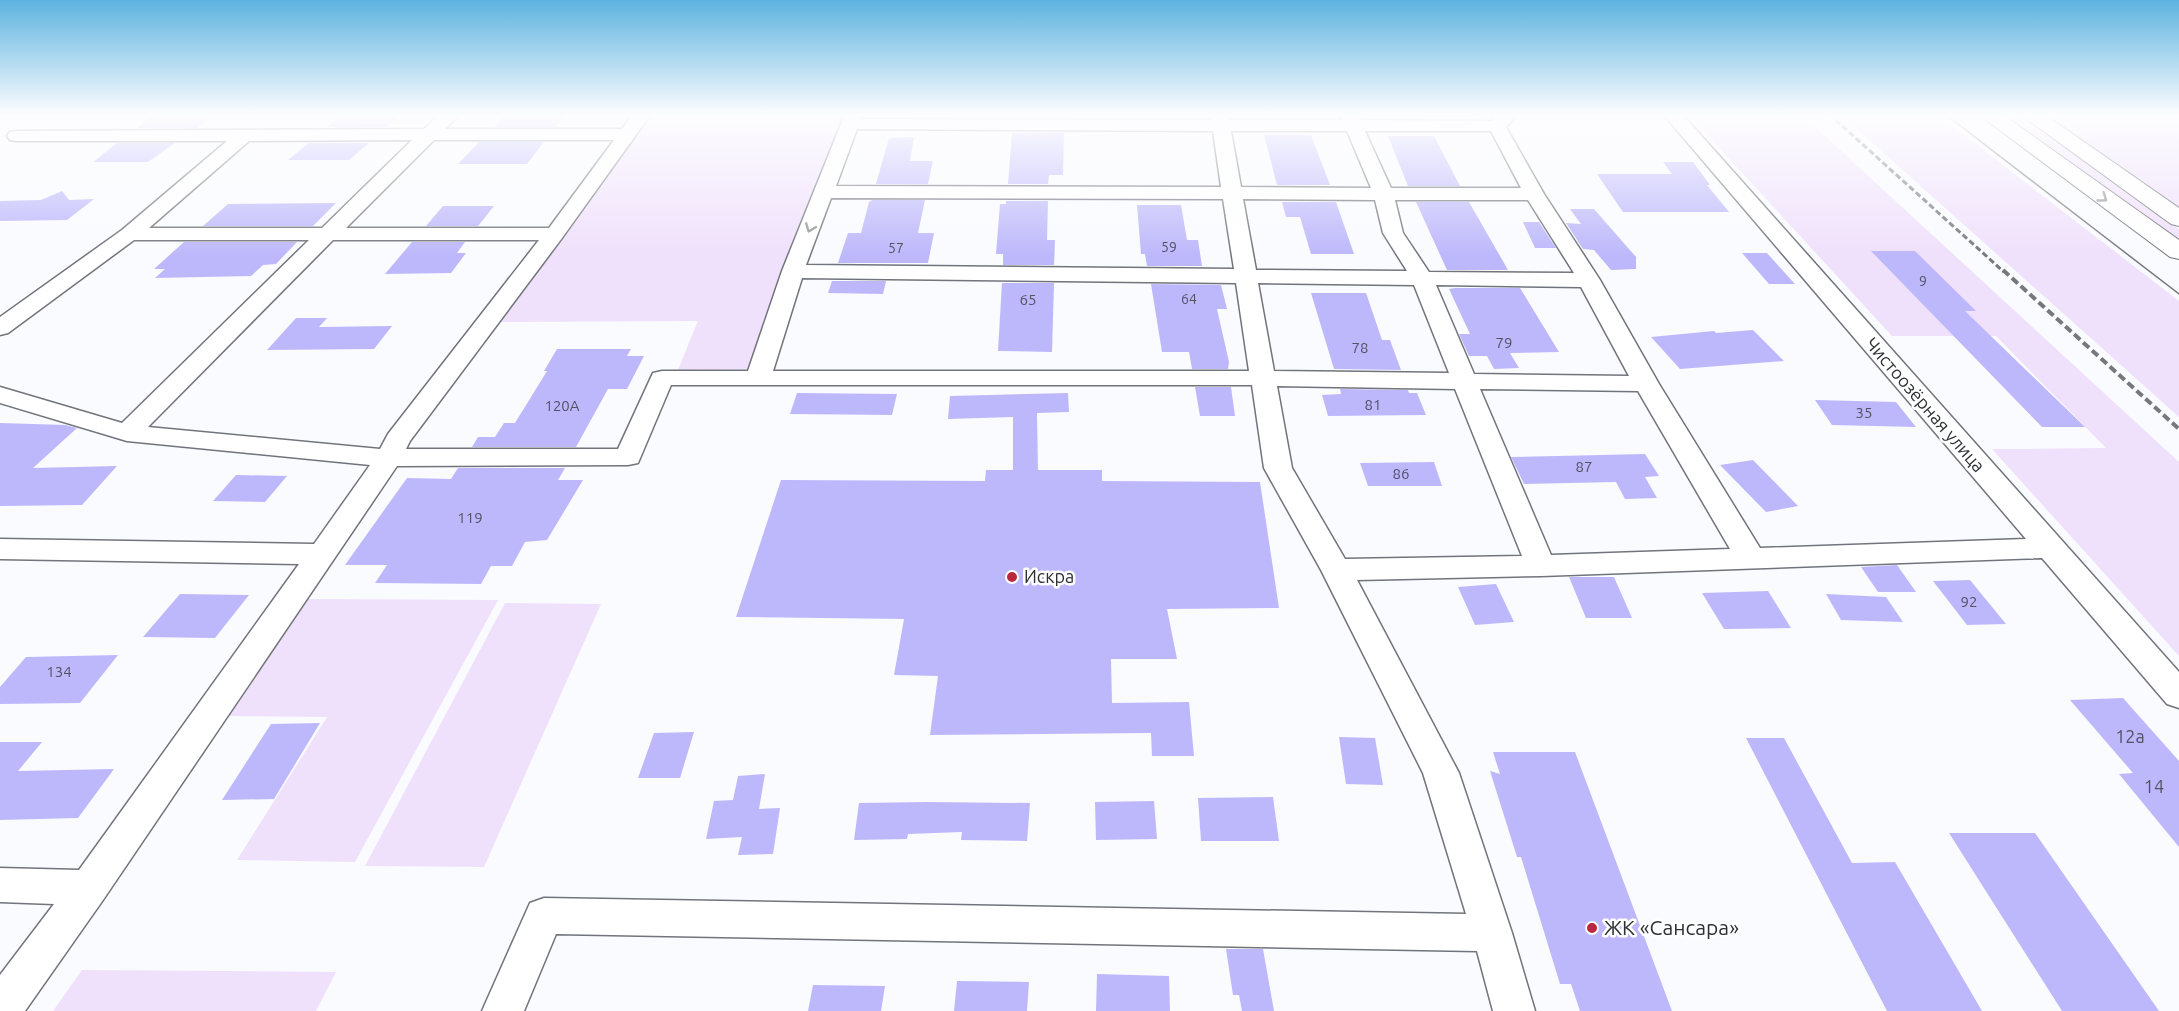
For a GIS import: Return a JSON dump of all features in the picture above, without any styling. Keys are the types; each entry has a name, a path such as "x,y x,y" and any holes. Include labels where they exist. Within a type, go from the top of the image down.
{"main road":[{"path":"2053,161 2179,252"},
{"path":"2097,161 2179,219"}],"street":[{"path":"0,328 129,234 214,161"},
{"path":"128,433 401,161"},
{"path":"0,1010 89,888 323,554 389,458 397,440 608,161"},
{"path":"759,376 793,271 836,161"},
{"path":"1226,161 1278,468 1336,570 1441,774 1492,933 1514,1011"},
{"path":"1369,161 1383,193 1393,233 1422,278 1540,566"},
{"path":"1518,161 1534,194 1589,280 1646,384 1710,487 1750,559"},
{"name":"Чистоозёрная улица","path":"1713,161 2179,695"},
{"path":"824,192 1534,194"},
{"path":"129,234 555,234"},
{"path":"793,271 1589,280"},
{"path":"0,395 128,433 389,458 628,457 662,378 759,376 1263,378 1646,384"},
{"path":"0,549 323,554"},
{"path":"1336,570 1540,566 2050,549"},
{"path":"0,885 89,888"},
{"path":"503,1011 544,916 1492,933"}],"shaded area":[{"path":"610,161 832,161 749,369 678,370 698,321 492,322"},
{"path":"1731,161 1852,161 2179,462 2179,656 1992,449 2106,448 1996,336 1892,336"},
{"path":"1893,161 1998,161 2179,301 2179,417"},
{"path":"2069,161 2083,161 2179,229 2179,240"},
{"path":"2109,161 2179,161 2179,208"},
{"path":"307,599 498,600 355,862 237,860 327,717 223,716"},
{"path":"505,603 601,604 484,867 365,866"},
{"path":"82,970 336,972 316,1011 53,1011"}],"building":[{"path":"94,161 149,161 148,162"},
{"path":"461,161 529,161 527,164 458,164"},
{"path":"882,161 933,161 928,184 876,184"},
{"path":"1010,161 1063,161 1063,175 1049,175 1048,184 1008,184"},
{"path":"1271,161 1321,161 1330,185 1277,185"},
{"path":"1398,161 1447,161 1460,186 1408,186"},
{"path":"1663,162 1693,162 1710,185 1707,185 1729,212 1623,212 1597,174 1672,174"},
{"path":"62,191 69,200 94,199 67,220 0,221 0,201 41,200"},
{"path":"872,200 925,200 918,233 934,233 928,263 838,263 848,233 861,233 869,202"},
{"path":"1006,201 1048,201 1047,240 1055,240 1054,265 1003,265 1003,254 996,254 1000,204 1006,204"},
{"path":"1282,202 1336,202 1354,254 1311,254 1300,217 1286,217"},
{"path":"1416,202 1469,202 1508,270 1447,270"},
{"path":"336,203 313,226 203,226 228,204"},
{"path":"1137,205 1181,205 1187,240 1198,240 1202,266 1147,266 1145,254 1141,254"},
{"path":"443,206 494,206 478,226 426,226"},
{"path":"1570,209 1594,209 1636,257 1636,269 1611,270 1594,250 1583,249 1566,223 1581,224"},
{"path":"1523,222 1539,222 1556,248 1535,248"},
{"path":"184,242 297,242 276,264 263,265 251,276 155,278 165,269 154,269"},
{"path":"412,242 465,242 457,253 466,253 451,273 385,274"},
{"path":"1871,251 1915,251 1976,311 1965,311 2085,427 2042,427"},
{"path":"1742,253 1767,253 1795,284 1769,284"},
{"path":"832,281 886,281 883,294 828,293"},
{"path":"1002,283 1054,283 1052,352 998,351"},
{"path":"1151,284 1221,285 1227,309 1217,309 1229,362 1228,369 1192,369 1189,352 1162,352"},
{"path":"1520,288 1559,352 1510,353 1519,368 1494,369 1487,356 1469,356 1459,334 1470,334 1449,289"},
{"path":"1311,293 1366,293 1382,340 1390,340 1401,370 1334,369"},
{"path":"296,318 327,318 319,327 392,326 374,349 267,350"},
{"path":"1753,330 1784,361 1680,369 1651,337 1714,331 1716,333"},
{"path":"557,349 631,349 627,356 644,356 627,389 608,389 576,447 472,447 478,437 495,437 504,423 515,423 547,371 544,371"},
{"path":"1195,387 1231,387 1235,416 1200,416"},
{"path":"1340,389 1408,390 1409,393 1417,393 1426,415 1328,416 1322,395 1341,394"},
{"path":"797,393 897,394 892,415 790,414"},
{"name":"Искра","path":"1068,393 1069,412 1037,413 1038,470 1102,470 1102,481 1260,482 1279,608 1167,609 1177,659 1111,659 1112,703 1189,702 1194,756 1152,756 1151,733 930,735 938,676 894,675 904,619 736,617 781,480 985,481 986,470 1013,470 1013,417 948,419 950,396"},
{"path":"1815,400 1896,402 1916,427 1832,425"},
{"path":"0,423 65,425 77,428 33,468 117,466 82,505 0,506"},
{"path":"1645,454 1659,476 1645,477 1657,498 1625,499 1616,482 1524,484 1511,457"},
{"path":"1753,460 1798,506 1766,512 1720,465"},
{"path":"1434,462 1442,486 1368,486 1360,463"},
{"path":"458,468 565,468 558,480 583,480 547,540 525,542 512,566 491,566 481,584 375,583 387,565 345,565 407,478 451,479"},
{"path":"236,475 287,476 265,502 213,501"},
{"path":"1897,565 1916,592 1878,592 1861,567"},
{"path":"1569,577 1614,577 1632,618 1586,618"},
{"path":"1970,580 2006,624 1967,625 1933,581"},
{"path":"1496,584 1514,622 1475,625 1458,587"},
{"path":"1768,591 1791,628 1724,629 1702,593"},
{"path":"180,594 249,595 215,638 143,637"},
{"path":"1826,594 1886,597 1903,622 1841,620"},
{"path":"118,655 80,703 0,704 0,687 26,657"},
{"path":"2123,698 2179,761 2179,847 2119,774 2133,773 2070,700"},
{"path":"320,723 274,799 222,800 271,724"},
{"path":"694,732 680,778 638,778 654,733"},
{"path":"1339,737 1375,738 1383,785 1346,784"},
{"path":"1746,738 1784,738 1852,863 1895,862 1982,1011 1887,1011"},
{"path":"0,742 42,742 18,771 114,769 78,818 0,820"},
{"name":"ЖК «Сансара»","path":"1493,752 1575,752 1672,1011 1580,1011 1571,984 1560,984 1521,857 1517,857 1490,771 1500,774"},
{"path":"765,774 759,809 780,808 773,854 738,855 742,837 706,839 714,801 733,800 738,776"},
{"path":"1273,797 1279,841 1201,841 1198,798"},
{"path":"1154,801 1157,839 1096,840 1095,802"},
{"path":"859,803 1030,803 1027,841 961,840 962,832 908,834 907,839 854,840"},
{"path":"1949,833 2035,833 2159,1011 2062,1011"},
{"path":"1226,949 1263,949 1274,1011 1242,1011 1239,995 1233,995"},
{"path":"1097,974 1169,976 1170,1011 1096,1011"},
{"path":"957,981 1029,982 1027,1011 954,1011"},
{"path":"813,985 885,986 881,1011 808,1011"}],"tram line":[{"path":"2006,161 2179,294"}],"railway":[{"path":"1881,161 2004,272"},
{"path":"2003,270 2179,429"}],"place":[{"name":"Искра","path":"1012,577"},
{"name":"ЖК «Сансара»","path":"1592,928"}]}
